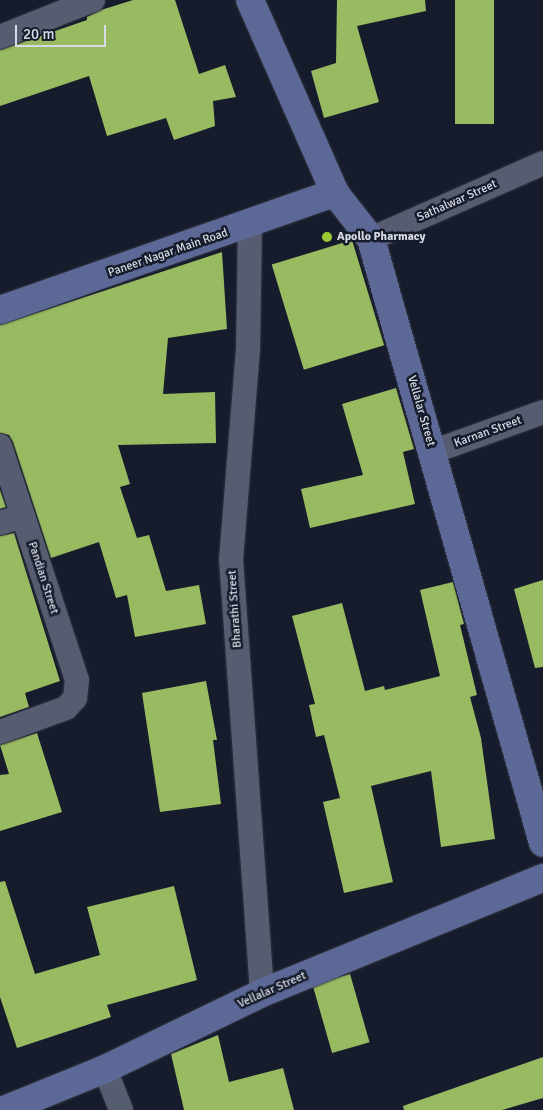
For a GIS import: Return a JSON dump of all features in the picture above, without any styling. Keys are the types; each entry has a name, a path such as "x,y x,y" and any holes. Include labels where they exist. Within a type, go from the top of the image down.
{"street":[{"path":"0,37 93,0"},
{"name":"Vellalar Street","path":"250,0 335,193 371,239 543,843"},
{"name":"Sathalwar Street","path":"371,239 543,163"},
{"name":"Paneer Nagar Main Road","path":"0,310 250,225 335,193"},
{"name":"Bharathi Street","path":"250,225 248,349 231,559 262,993"},
{"name":"Karnan Street","path":"432,452 543,412"},
{"name":"Pandian Street","path":"0,446 77,680 76,698 66,708 0,732"},
{"path":"0,523 23,516"},
{"name":"Vellalar Street","path":"4,1110 105,1069 262,993 543,878"},
{"path":"105,1069 121,1110"}],"building":[{"path":"133,0 175,0 199,74 225,65 236,97 213,101 215,126 174,140 166,118 107,136 89,76 0,106 0,50 87,20 87,17 101,10"},
{"path":"337,0 425,0 426,11 357,26 379,102 324,118 311,71 336,63"},
{"path":"455,0 494,0 494,124 455,124"},
{"path":"352,240 384,345 304,370 272,265"},
{"path":"222,252 227,329 168,338 163,394 215,392 216,443 118,445 130,484 120,487 137,538 149,535 166,591 199,585 206,624 135,637 127,595 116,598 99,542 51,558 13,442 9,435 0,433 0,325"},
{"path":"396,388 414,449 403,452 415,504 310,528 301,489 363,475 342,404"},
{"path":"0,490 6,507 0,509"},
{"path":"14,533 60,681 25,693 29,707 0,717 0,536"},
{"path":"543,580 543,667 535,668 514,589"},
{"path":"453,582 464,624 460,625 477,695 470,697 481,738 495,839 441,847 431,771 371,786 393,882 344,893 323,802 340,798 324,735 316,737 309,705 315,704 292,616 342,603 365,691 384,686 385,690 440,676 420,590"},
{"path":"206,681 217,740 213,740 221,804 160,812 142,693"},
{"path":"37,733 62,812 0,831 0,775 9,774 0,745"},
{"path":"5,881 35,974 100,955 87,907 174,886 197,980 107,1005 111,1017 17,1048 0,997 0,882"},
{"path":"350,974 370,1042 332,1053 313,985"},
{"path":"218,1035 229,1082 283,1068 294,1110 184,1110 171,1054"},
{"path":"543,1057 543,1098 502,1110 404,1110 403,1106"}],"place":[{"name":"Apollo Pharmacy","path":"327,237"}]}
